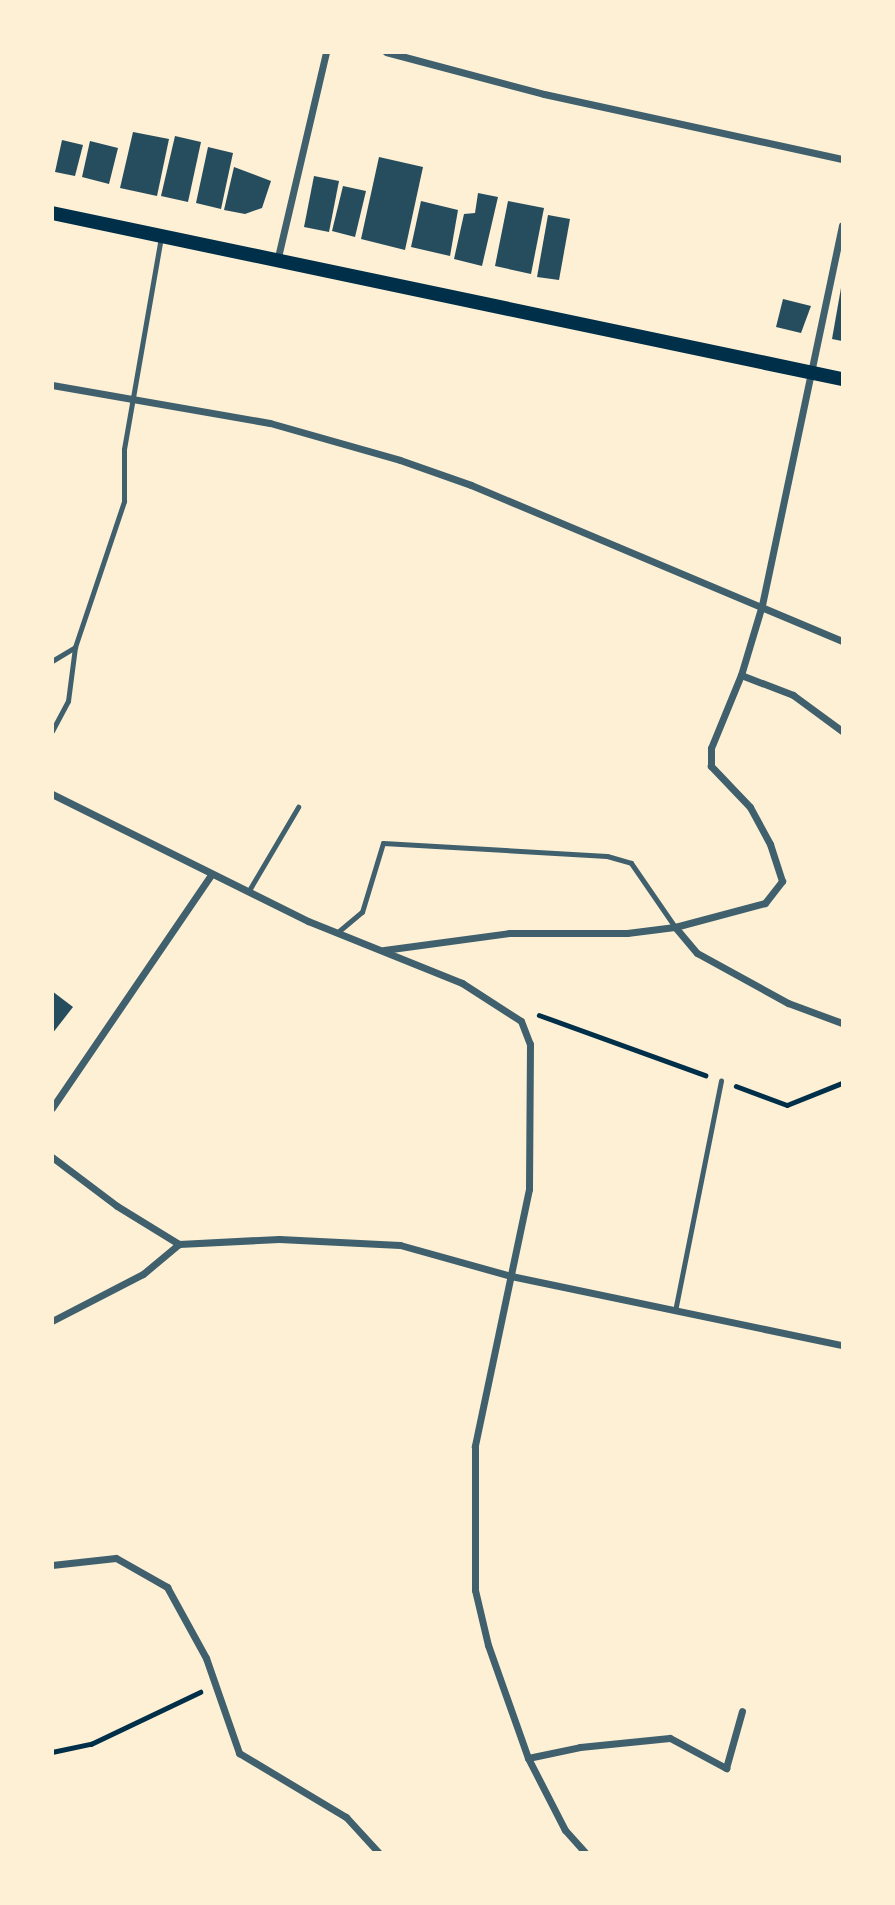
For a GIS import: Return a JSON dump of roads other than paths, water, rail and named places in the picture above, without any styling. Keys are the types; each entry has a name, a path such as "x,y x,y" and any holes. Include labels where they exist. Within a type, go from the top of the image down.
{"main road":[{"path":"52,213 278,257 842,379"}],"street":[{"path":"278,257 326,52"},
{"path":"386,52 544,94 842,159"},
{"path":"384,950 509,933 627,933 675,927 765,903 782,881 771,844 750,807 711,766 711,748 741,675 762,605 842,225"},
{"path":"52,385 270,423 400,460 762,605 842,641"},
{"path":"741,675 793,695 842,731"},
{"path":"52,794 211,875 462,983 521,1021 530,1044 529,1189 475,1446 474,1577 488,1644 528,1758 565,1830 586,1853"},
{"path":"52,1108 211,875"},
{"path":"675,927 697,953 788,1003 842,1023"},
{"path":"52,1157 117,1206 180,1244 279,1239 400,1245 511,1276 842,1345"},
{"path":"52,1321 143,1274 180,1244"},
{"path":"52,1565 116,1558 167,1587 187,1618 216,1684 239,1753 346,1816 379,1853"},
{"path":"528,1758 580,1747 670,1738 726,1768 743,1711"}],"lane":[{"path":"52,731 68,701 75,647 124,501 124,449 161,236"},
{"path":"52,661 75,647"},
{"path":"248,892 298,807"},
{"path":"339,931 362,912 383,843 607,856 631,863 675,927"},
{"path":"675,1311 721,1081"}]}
